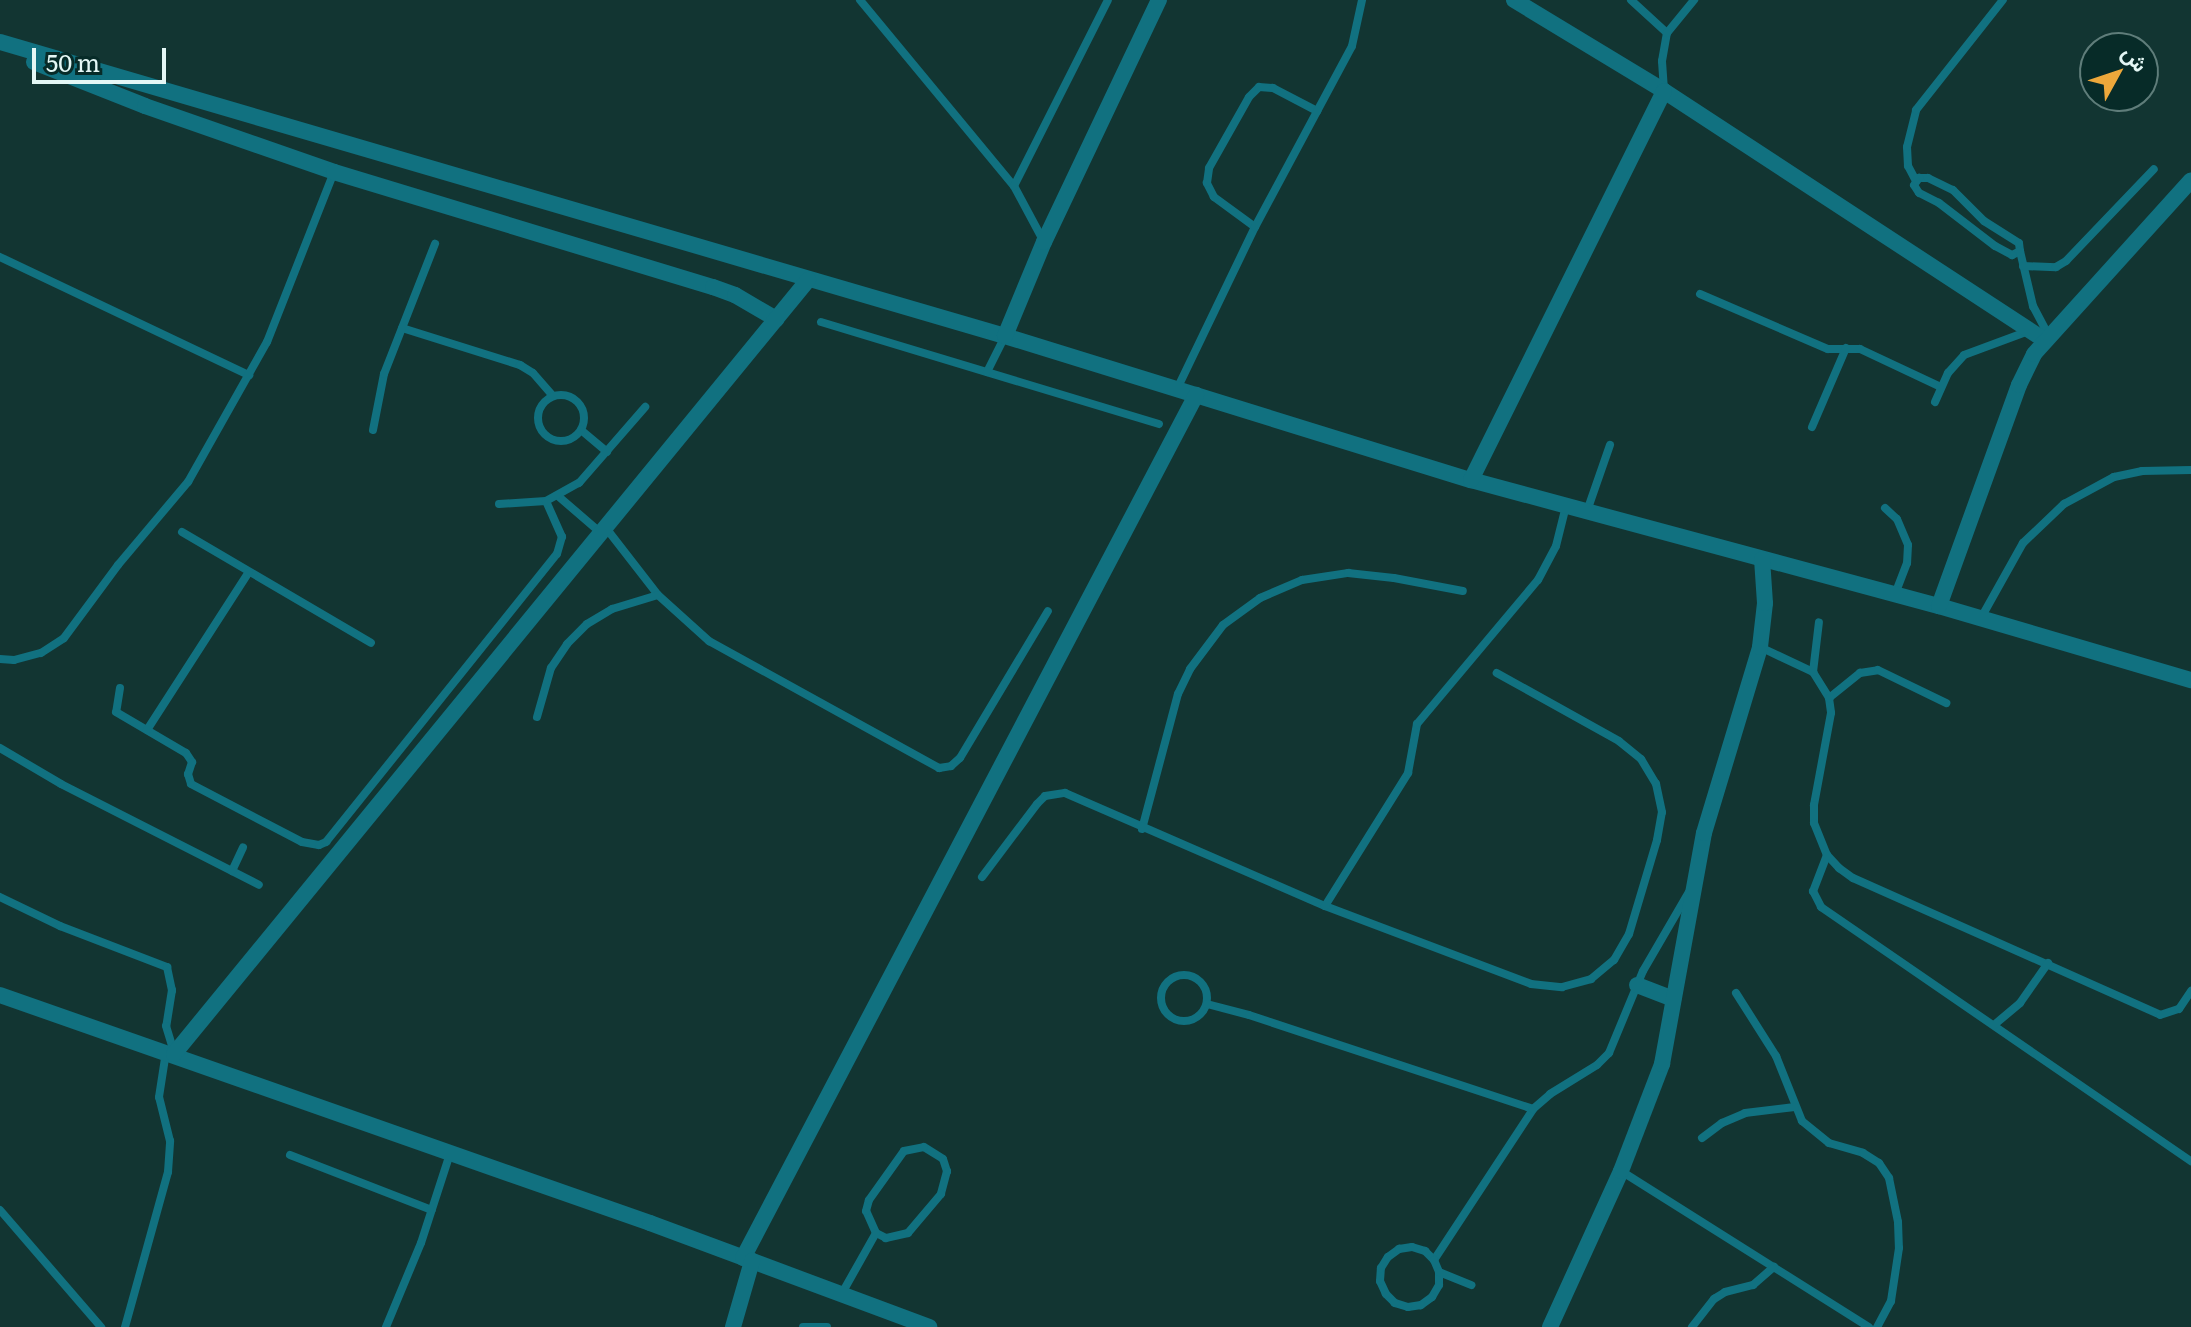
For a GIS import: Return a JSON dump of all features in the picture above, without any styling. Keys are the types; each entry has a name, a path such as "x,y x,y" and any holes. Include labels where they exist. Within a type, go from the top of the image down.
{"street":[{"path":"1005,336 1044,242 1159,0"},
{"path":"1514,0 1664,91 2030,330 2047,338"},
{"path":"0,45 145,106 334,172 713,287 735,295 776,319"},
{"path":"0,45 1005,336 1471,480 1939,606 2191,680"},
{"path":"1471,480 1664,91"},
{"path":"1939,606 2019,385 2047,338 2191,180"},
{"path":"170,1052 604,531 808,280"},
{"path":"733,1327 748,1260 1196,395"},
{"path":"1550,1327 1621,1171 1662,1064 1716,782 1760,647 1765,603 1762,559"},
{"path":"1637,985 1673,999"},
{"path":"0,995 170,1052 748,1260 921,1326"}],"lane":[{"path":"860,0 1014,186 1044,242"},
{"path":"1014,186 1108,0"},
{"path":"1177,389 1255,227 1356,37 1362,0"},
{"path":"1631,0 1667,33"},
{"path":"1664,91 1662,61 1667,33 1694,0"},
{"path":"2003,0 1916,110 1907,147 1908,166 1919,193 1939,203 1981,238 2012,255 2020,251"},
{"path":"1255,227 1214,197 1207,183 1209,168 1249,97 1259,87 1273,88 1317,111"},
{"path":"2023,266 2056,267 2066,261 2154,169"},
{"path":"0,659 14,660 41,653 64,638 118,565 188,482 267,342 334,172"},
{"path":"1916,181 1928,178 1953,190 1984,221 2019,243 2033,306 2047,338"},
{"path":"373,430 384,374 435,244"},
{"path":"0,257 249,375"},
{"path":"1700,294 1828,349 1860,349 1941,387"},
{"path":"821,322 1159,424"},
{"path":"402,328 520,365 544,383 553,396 576,400 584,414 581,430"},
{"path":"1935,402 1955,363 1964,355 2030,330"},
{"path":"987,372 1005,336"},
{"path":"1812,427 1846,348"},
{"path":"553,396 540,406 538,414 538,422 546,436 561,441 581,430"},
{"path":"499,504 546,501 579,483 645,407"},
{"path":"581,430 607,452"},
{"path":"1587,511 1610,445"},
{"path":"1980,619 2023,543 2064,504 2114,477 2142,471 2191,470"},
{"path":"558,496 604,531 658,595 709,641 939,768 951,766 960,758 1048,611"},
{"path":"120,688 116,712 186,753 192,762 189,780 196,787 302,842 319,845 326,842 557,554 562,537 546,501"},
{"path":"1325,906 1412,765 1412,735 1417,724 1538,580 1556,546 1566,505"},
{"path":"1885,508 1897,519 1908,545 1907,563 1895,595"},
{"path":"182,532 371,643"},
{"path":"147,730 249,572"},
{"path":"1142,829 1178,694 1205,646 1235,616 1260,598 1302,580 1348,573 1463,591"},
{"path":"537,717 551,668 567,644 587,624 612,609 658,595"},
{"path":"1813,672 1819,622"},
{"path":"1760,647 1813,672 1829,698 1831,713 1814,805 1818,839 1827,855 1853,878 2160,1015 2179,1009 2191,991"},
{"path":"1829,698 1860,673 1878,670 1946,703"},
{"path":"982,877 1037,804 1055,793 1065,793 1325,906 1531,984 1562,987 1591,979 1614,960 1629,934 1657,840 1662,812 1656,784 1641,759 1619,741 1497,673"},
{"path":"0,748 61,784 259,885"},
{"path":"232,871 243,847"},
{"path":"1827,855 1813,891 1821,907 2191,1161"},
{"path":"1434,1260 1533,1109 1550,1094 1597,1065 1609,1053 1659,939 1695,884"},
{"path":"0,897 60,926 167,967 172,982 166,1026 170,1052 159,1097 170,1157 125,1327"},
{"path":"1994,1025 2020,1003 2048,963"},
{"path":"1175,976 1196,977 1207,994 1207,1004 1193,1019 1172,1018 1164,1011 1161,991 1175,976"},
{"path":"1736,993 1776,1056 1795,1107 1814,1134 1829,1143 1863,1153 1879,1163 1889,1178 1898,1222 1899,1248 1891,1301 1877,1327"},
{"path":"1207,1004 1249,1015 1533,1109"},
{"path":"1702,1138 1722,1123 1745,1113 1795,1107"},
{"path":"913,1148 934,1151 947,1171 941,1194 908,1233 886,1238 876,1233 866,1211 869,1200 896,1159 913,1148"},
{"path":"386,1327 432,1210 450,1154"},
{"path":"290,1155 432,1210"},
{"path":"1621,1171 1869,1327"},
{"path":"0,1210 101,1327"},
{"path":"840,1295 876,1233"},
{"path":"1412,1247 1425,1251 1434,1260 1439,1272 1439,1285 1432,1297 1421,1305 1408,1307 1395,1303 1380,1281 1381,1268 1388,1257 1399,1249 1412,1247"},
{"path":"1692,1327 1714,1299 1725,1292 1753,1285 1774,1267"},
{"path":"1439,1272 1471,1285"},
{"path":"803,1327 827,1327"}]}
